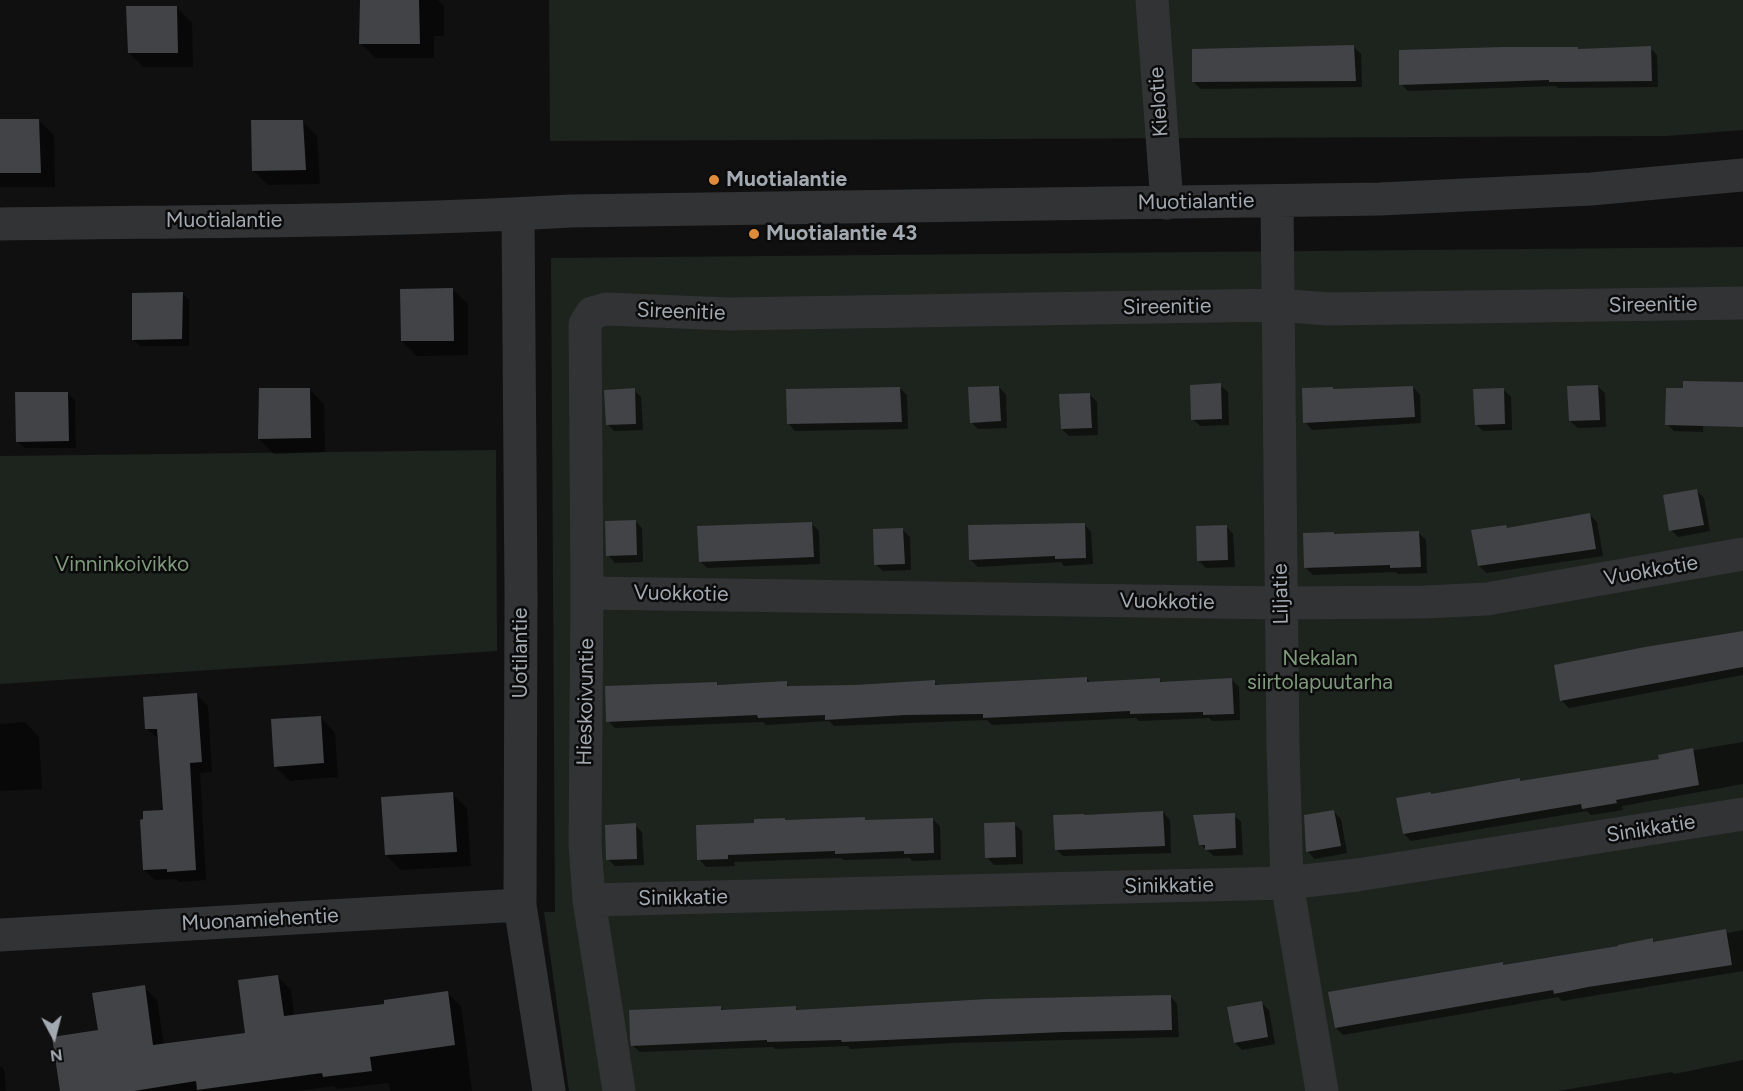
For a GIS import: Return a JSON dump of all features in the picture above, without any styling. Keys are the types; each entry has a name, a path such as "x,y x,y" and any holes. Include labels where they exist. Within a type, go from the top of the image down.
{"street":[{"name":"Kielotie","path":"1152,0 1167,203"},
{"name":"Muotialantie","path":"0,224 365,219 571,211 1167,203 1471,196 1591,189 1743,176"},
{"name":"Liljatie","path":"1277,201 1282,747 1287,883 1322,1091"},
{"name":"Uotilantie","path":"518,214 521,582 520,905 549,1091"},
{"name":"Sireenitie","path":"592,313 606,309 729,314 1277,305 1329,309 1743,303"},
{"name":"Hieskoivuntie","path":"592,313 585,324 587,593 585,844 590,900 619,1091"},
{"name":"Vuokkotie","path":"587,593 1281,603 1425,602 1486,599 1743,554"},
{"name":"Sinikkatie","path":"590,900 1287,883 1357,875 1743,814"},
{"name":"Muonamiehentie","path":"0,935 520,905"}],"green space":[{"path":"549,0 1743,0 1743,130 1667,136 550,141"},
{"name":"Nekalan siirtolapuutarha","path":"1743,247 1743,1091 569,1091 544,912 555,912 551,258"},
{"name":"Vinninkoivikko","path":"496,450 497,651 0,684 0,456"}],"building":[{"path":"360,0 419,0 420,44 359,44"},
{"path":"126,6 177,6 178,53 128,53"},
{"path":"1354,45 1356,81 1192,82 1192,49"},
{"path":"1651,46 1652,81 1549,82 1549,80 1399,85 1399,50 1503,47 1578,47 1578,49"},
{"path":"0,119 39,119 41,173 0,173"},
{"path":"251,120 303,120 306,170 252,171"},
{"path":"453,288 454,341 401,341 400,289"},
{"path":"183,292 182,339 132,340 132,293"},
{"path":"1683,381 1743,382 1743,427 1665,425 1666,388 1683,388"},
{"path":"1221,383 1222,419 1191,420 1190,385"},
{"path":"1598,385 1600,420 1569,421 1567,386"},
{"path":"999,386 1001,421 970,423 968,387"},
{"path":"1413,386 1415,417 1303,423 1302,388"},
{"path":"900,387 902,422 787,424 786,389"},
{"path":"259,388 310,388 311,438 258,439"},
{"path":"635,388 636,424 606,425 604,390"},
{"path":"1504,388 1505,424 1475,425 1473,389"},
{"path":"15,392 68,392 69,441 16,442"},
{"path":"1090,393 1092,428 1061,429 1059,394"},
{"path":"1697,489 1704,525 1669,531 1663,495"},
{"path":"1590,513 1596,549 1478,566 1471,530 1506,525 1507,528"},
{"path":"636,520 637,555 606,556 605,521"},
{"path":"812,522 814,557 699,562 697,526"},
{"path":"1085,523 1086,558 1055,559 1055,556 969,560 968,525"},
{"path":"1227,525 1228,560 1197,561 1196,526"},
{"path":"903,528 905,564 874,565 873,529"},
{"path":"1419,531 1421,567 1390,568 1390,565 1304,568 1303,533"},
{"path":"1743,631 1743,667 1560,701 1554,665"},
{"path":"1087,677 1087,682 1160,678 1160,682 1232,678 1234,714 1203,715 1203,712 1130,714 1130,711 983,718 983,714 905,715 825,720 825,715 758,718 757,715 606,722 605,686 717,682 717,685 787,681 787,686 855,685 935,680 935,685"},
{"path":"197,693 202,762 190,763 196,870 167,872 167,869 143,870 140,820 143,819 143,811 163,810 157,729 145,729 143,697"},
{"path":"321,716 324,763 274,767 271,719"},
{"path":"1693,748 1699,785 1616,800 1617,803 1582,809 1581,804 1403,834 1396,798 1659,759 1658,755"},
{"path":"453,792 457,852 385,855 381,797"},
{"path":"1334,810 1341,846 1306,852 1304,815"},
{"path":"1163,811 1165,846 1055,850 1053,815"},
{"path":"1235,813 1236,848 1205,850 1205,845 1199,845 1193,815"},
{"path":"865,817 865,820 933,818 934,853 904,854 904,851 835,854 835,851 728,855 728,859 697,860 696,825 754,823 754,819"},
{"path":"1015,822 1016,857 985,858 984,823"},
{"path":"636,823 637,859 606,860 605,825"},
{"path":"1726,929 1732,965 1554,994 1553,990 1335,1028 1328,992 1503,962 1503,965 1618,946 1653,938 1653,942"},
{"path":"278,975 284,1016 384,1004 384,1000 448,991 455,1045 370,1057 372,1071 323,1077 322,1073 197,1090 196,1081 134,1091 60,1091 52,1037 98,1030 92,993 145,985 153,1045 245,1033 238,980"},
{"path":"1171,995 1172,1030 1063,1032 842,1042 841,1040 767,1042 767,1040 631,1046 630,1039 629,1010 721,1006 721,1010 796,1006 796,1010 988,999"},
{"path":"1262,1001 1268,1037 1234,1043 1227,1007"}],"place":[{"name":"Muotialantie","path":"714,180"},
{"name":"Muotialantie 43","path":"754,234"}]}
